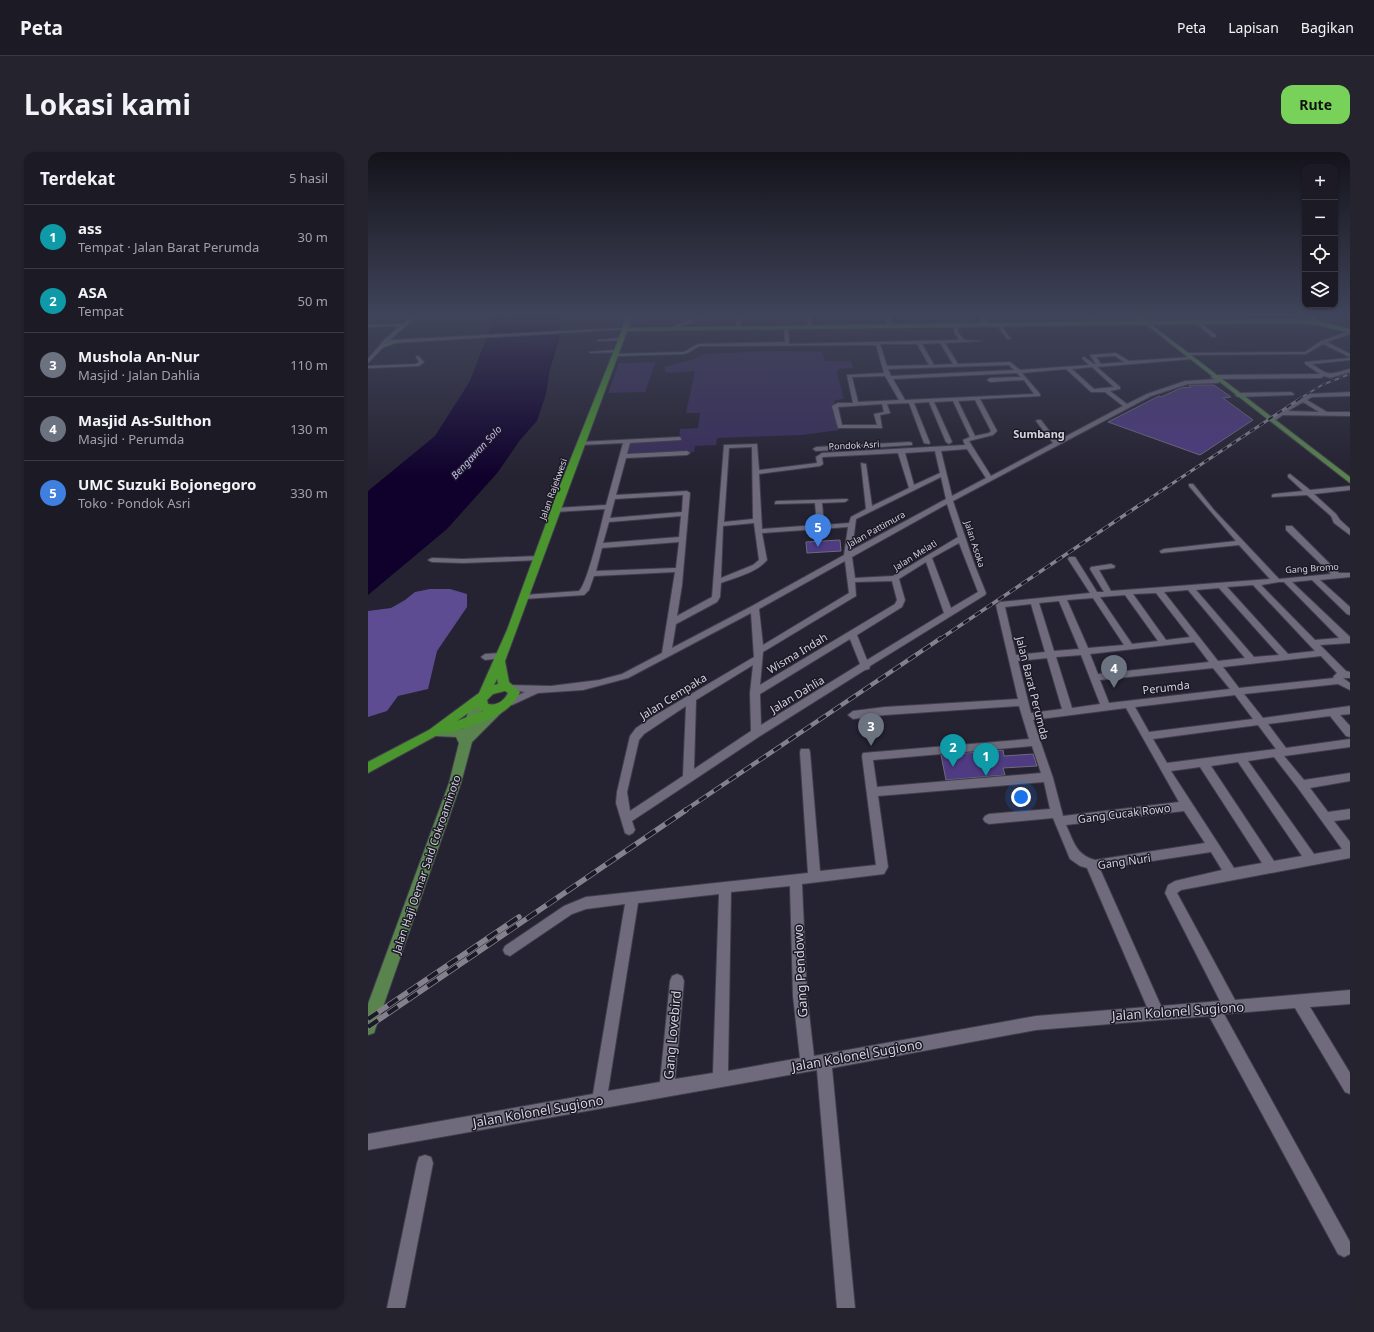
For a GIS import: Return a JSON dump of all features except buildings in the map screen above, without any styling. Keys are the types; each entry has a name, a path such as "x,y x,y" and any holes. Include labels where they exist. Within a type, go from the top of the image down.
{"highway":[{"name":"Jalan Rajekwesi","path":"482,698 524,598 580,443 609,370"},
{"path":"368,768 421,741 507,704 514,696 514,692 507,687 500,675 500,657"},
{"path":"421,741 452,721 496,688 507,687"},
{"path":"482,698 484,707 489,709 507,704"}],"main road":[{"path":"1205,370 1350,480"},
{"name":"Jalan Haji Oemar Said Cokroaminoto","path":"368,1027 455,783 471,720 482,698"},
{"path":"439,733 460,733 466,742 484,721 507,704"}],"street":[{"path":"887,370 903,402"},
{"path":"888,374 910,370"},
{"path":"856,404 849,376 1019,370 1038,395 911,401 835,406 840,427 880,427 877,414 887,413 884,403"},
{"path":"1070,370 1092,391 1118,388 1097,370"},
{"path":"1317,370 1323,374"},
{"name":"Jalan Pattimura","path":"507,687 523,690 542,689 603,684 614,681 755,608 949,500 1149,395 1176,385 1193,381 1323,374 1330,376 1350,370"},
{"path":"960,381 1026,378"},
{"path":"893,385 900,385"},
{"path":"1106,390 1127,407"},
{"path":"1238,395 1291,394"},
{"path":"1270,419 1311,395 1350,394"},
{"path":"977,398 994,431 991,434 968,439 968,444 990,479"},
{"path":"955,399 973,438"},
{"path":"931,400 949,442"},
{"path":"1303,400 1326,414"},
{"path":"911,401 927,443"},
{"path":"1282,413 1350,414"},
{"path":"1039,421 1056,444"},
{"path":"580,443 679,439"},
{"path":"524,598 581,593 585,590 591,574 627,441"},
{"path":"816,449 949,442 968,444"},
{"path":"671,623 714,600 716,597 726,446 755,444 758,521 762,560 761,563 750,569 717,582"},
{"name":"Pondok Asri","path":"756,472 818,465 820,464 819,458 822,455 938,449 968,444"},
{"name":"Jalan Asoka","path":"938,449 949,500 982,593"},
{"path":"901,451 912,488"},
{"path":"622,456 687,453"},
{"path":"863,464 869,509"},
{"path":"852,580 848,556 853,518 944,473"},
{"path":"1290,476 1334,515 1339,524 1350,533"},
{"path":"1191,485 1276,581"},
{"path":"1274,496 1350,488"},
{"path":"612,497 686,492 686,514 680,570 666,655"},
{"path":"777,503 845,500"},
{"path":"818,501 821,527"},
{"path":"555,510 609,507"},
{"path":"605,520 686,514"},
{"path":"720,524 758,521"},
{"path":"759,531 851,525"},
{"path":"1289,528 1337,576"},
{"name":"Jalan Melati","path":"852,580 896,578 928,557 962,538"},
{"path":"598,546 683,539"},
{"path":"1164,551 1240,542"},
{"path":"928,557 949,614"},
{"path":"432,560 475,561 538,558"},
{"path":"1072,559 1130,647"},
{"path":"1109,594 1094,569 1111,566"},
{"path":"591,574 680,570"},
{"name":"Gang Bromo","path":"1000,605 1127,592 1350,575"},
{"name":"Wisma Indah","path":"755,693 899,605 901,600 896,578"},
{"path":"1314,578 1350,612"},
{"name":"Jalan Cempaka","path":"628,824 622,803 622,792 634,739 646,727 850,597 853,591 852,580"},
{"path":"1286,580 1348,640"},
{"path":"1254,582 1314,643 1344,677 1350,687"},
{"path":"1221,585 1286,657"},
{"path":"1190,588 1251,660"},
{"path":"1158,590 1238,691 1350,852 1231,874 1179,885 1172,889 1171,893 1231,1007"},
{"path":"1127,592 1164,643"},
{"name":"Jalan Dahlia","path":"628,824 688,778 756,733 982,593"},
{"path":"1062,598 1106,707"},
{"path":"1034,601 1068,712"},
{"name":"Jalan Barat Perumda","path":"1000,605 1023,702 1058,817"},
{"name":"Wisma Indah","path":"755,608 758,655 755,693 756,733"},
{"path":"852,634 866,666"},
{"path":"1013,658 1051,656 1196,639"},
{"path":"1314,643 1348,640"},
{"name":"Perumda","path":"1095,677 1323,653"},
{"path":"485,657 500,657"},
{"name":"Perumda","path":"1027,716 1344,677"},
{"path":"507,704 542,689"},
{"path":"688,778 691,698"},
{"path":"853,715 885,711 1023,702"},
{"path":"1129,704 1164,768 1231,874"},
{"path":"1147,736 1350,710"},
{"path":"1332,712 1350,733"},
{"path":"510,950 576,906 597,902 881,869 882,867 867,756 1034,742"},
{"path":"1164,768 1241,759 1350,743"},
{"path":"805,752 814,877"},
{"path":"1241,759 1310,860"},
{"path":"1203,763 1270,866"},
{"path":"871,792 1047,777"},
{"path":"1302,784 1350,777"},
{"name":"Gang Cucak Rowo","path":"989,819 1058,817 1188,806"},
{"path":"1325,817 1350,814"},
{"name":"Gang Nuri","path":"1058,817 1074,855 1084,862 1092,865 1213,847"},
{"path":"1092,865 1157,1013"},
{"name":"Gang Pendowo","path":"796,879 800,996 808,1064"},
{"path":"720,1079 725,888"},
{"path":"599,1100 632,899"},
{"name":"Gang Lovebird","path":"667,1089 677,981"},
{"name":"Jalan Kolonel Sugiono","path":"368,1142 599,1100 915,1046 1036,1023 1350,997"},
{"path":"1299,1002 1350,1087"},
{"path":"1214,1009 1344,1248"},
{"path":"824,1061 846,1308"},
{"path":"396,1308 425,1163"}],"shaded area":[{"path":"616,370 653,370 645,392 608,393"},
{"path":"665,370 839,370 837,373 844,399 835,400 834,404 839,430 802,435 717,438 716,445 695,446 694,452 625,455 629,443 679,440 680,429 698,428 700,413 686,413 695,371 666,373"},
{"path":"430,589 450,589 467,594 467,607 437,651 428,689 398,696 387,711 368,717 368,611 391,608 415,592"}],"water":[{"name":"Bengawan Solo","path":"474,370 550,370 546,394 537,421 520,440 498,472 447,529 368,595 368,491 435,436 470,381"}],"railway":[{"path":"1299,399 1322,385 1350,374"},
{"path":"1140,505 1301,398"},
{"path":"940,639 1141,504"},
{"path":"684,811 941,638"},
{"path":"368,1027 686,810"},
{"path":"368,1019 519,917"}],"place":[{"name":"UMC Suzuki Bojonegoro","path":"818,547"},
{"name":"Masjid As-Sulthon","path":"1114,688"},
{"name":"Mushola An-Nur","path":"871,746"},
{"name":"ASA","path":"953,767"},
{"name":"ass","path":"986,776"}],"district":[{"name":"Sumbang","path":"1039,433"}]}
